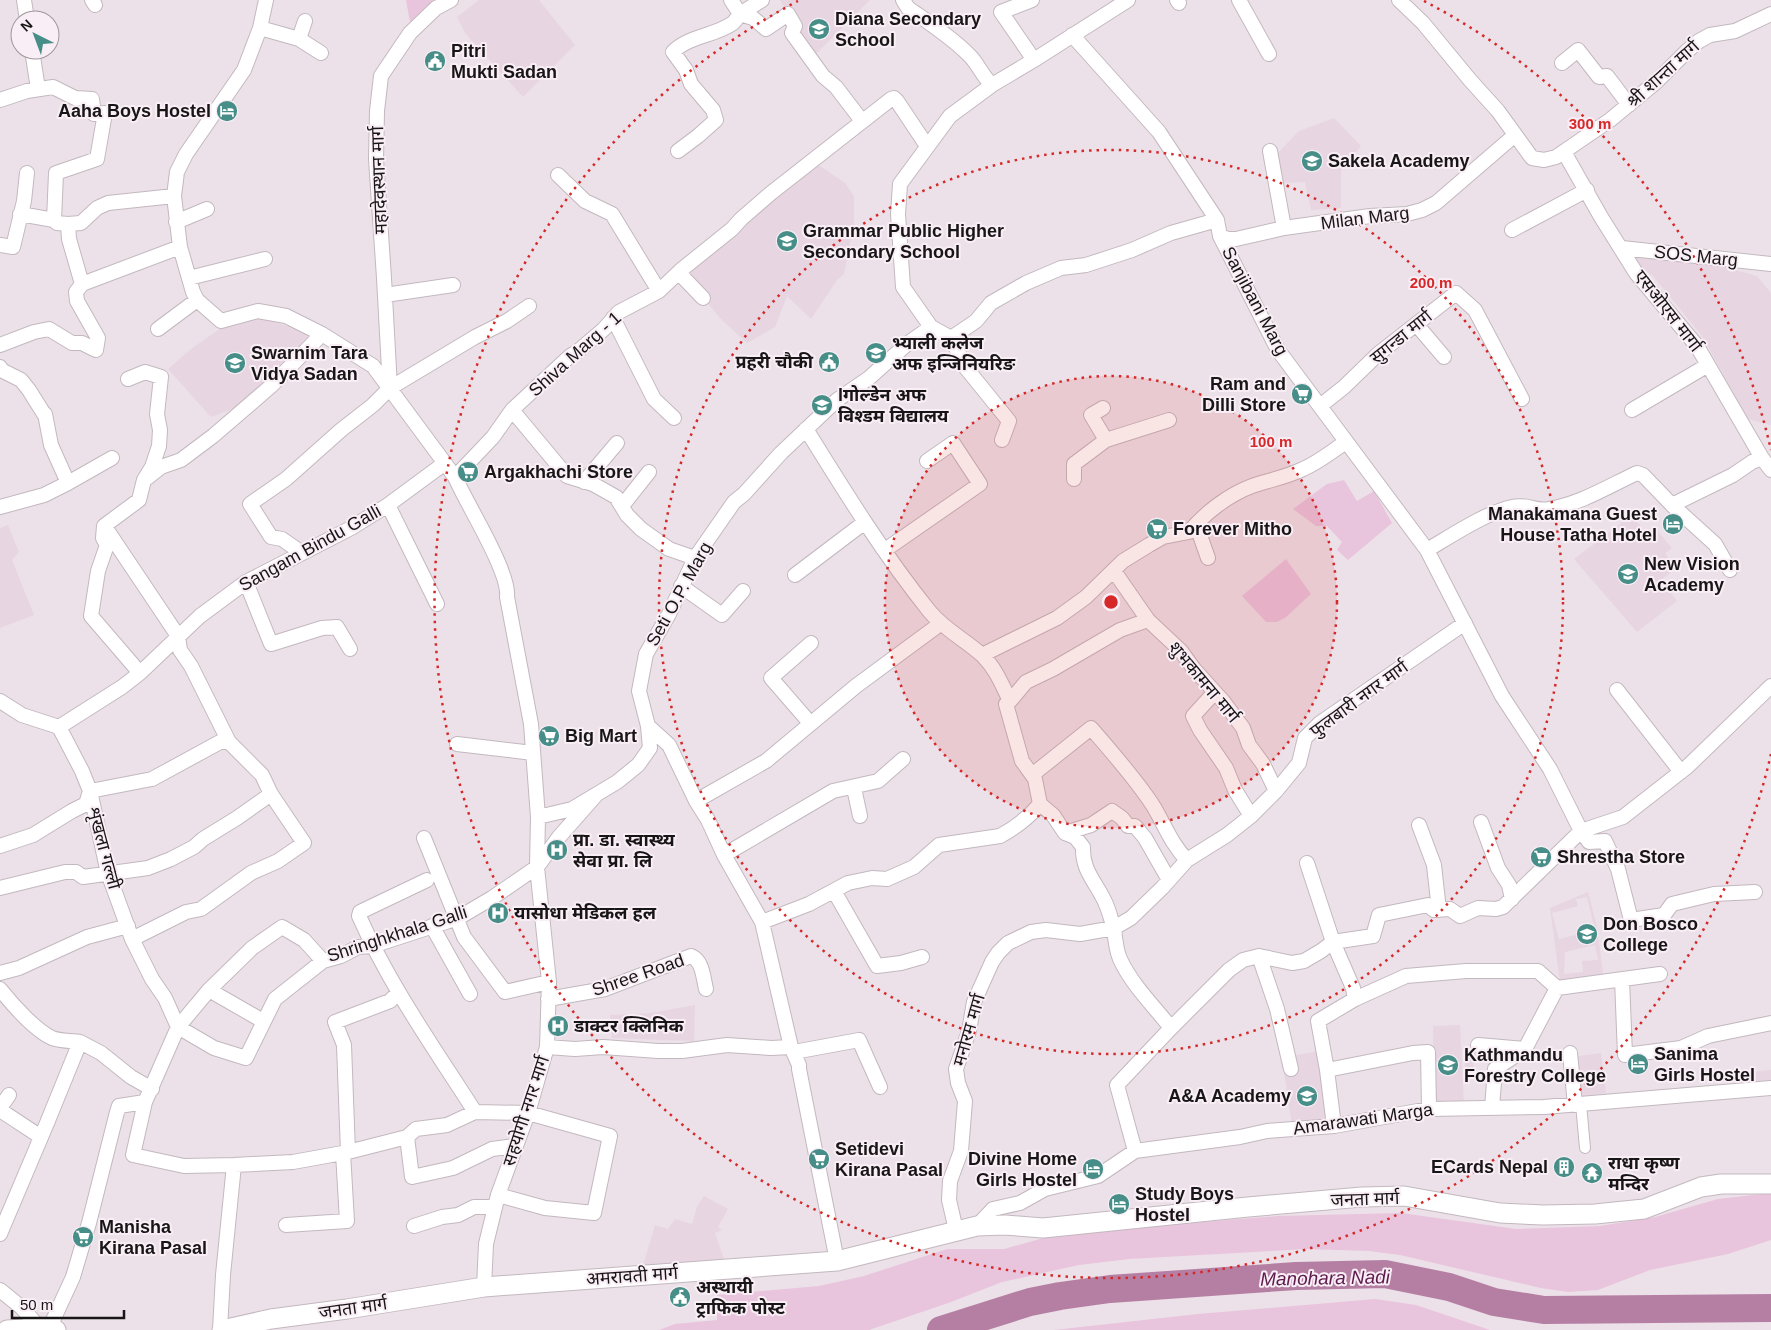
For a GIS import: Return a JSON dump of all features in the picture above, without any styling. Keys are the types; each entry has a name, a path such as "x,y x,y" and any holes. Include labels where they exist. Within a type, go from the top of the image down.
{"main road":[{"name":"जनता मार्ग","path":"956,1230 977,1226 1005,1225 1043,1228 1308,1202 1404,1196 1500,1213 1544,1215 1595,1214 1644,1209 1701,1187 1721,1184 1771,1184"},
{"name":"अमरावती मार्ग","path":"484,1287 836,1261 956,1230"},
{"name":"जनता मार्ग","path":"221,1330 271,1319 484,1287"},
{"path":"7,1330 48,1329"}],"street":[{"path":"158,329 198,300 180,247 174,196 177,172 199,135 244,70 260,28 266,0"},
{"name":"महादेवस्थान मार्ग","path":"390,388 376,159 377,111 382,76 410,33 436,8 451,0"},
{"path":"731,0 740,14 753,18 766,29 788,14 796,26 792,33 823,76 836,87 862,121"},
{"path":"678,151 716,120 713,110 691,84 686,70 673,52 676,48 702,35 712,33 732,23 740,14 762,0"},
{"path":"903,0 908,8 957,44 970,56 984,77 992,85"},
{"path":"1032,0 1001,12 1034,60"},
{"path":"1002,440 1008,420 966,368 950,338 931,327 904,287 898,214 900,184 950,116 992,85 1128,0"},
{"path":"1239,0 1268,54"},
{"name":"श्री शान्ता मार्ग","path":"1399,0 1423,23 1498,111 1532,158 1544,160 1556,157 1564,152 1629,105 1656,82 1686,50 1699,41 1710,35 1735,32 1771,14"},
{"path":"299,39 305,21"},
{"path":"260,28 299,39 321,53"},
{"name":"Sanjibani Marg","path":"1072,35 1159,132 1217,220 1220,236 1278,350 1427,550 1465,624"},
{"path":"1562,63 1578,50 1600,77 1607,76 1629,105"},
{"path":"34,60 38,90"},
{"path":"0,100 27,91 53,87 75,98 92,100 94,114 105,113 97,159 56,173 54,220"},
{"name":"Shiva Marg - 1","path":"455,477 493,437 512,410 570,356 604,329 618,312 659,291 771,193 891,99 894,98 927,146"},
{"name":"Milan Marg","path":"1220,236 1236,239 1284,228 1370,216 1407,214 1422,210 1436,203 1516,135"},
{"path":"1270,151 1284,228"},
{"name":"एसओएस मार्गा","path":"1564,152 1636,273 1697,346 1762,458 1771,470"},
{"path":"0,245 13,247 24,201 27,173"},
{"path":"558,175 585,201 612,214 659,291"},
{"path":"1512,230 1587,190"},
{"path":"20,214 68,224 81,222 97,208 108,202 174,196"},
{"path":"176,222 207,208"},
{"path":"950,338 976,320 991,303 1026,283 1061,268 1086,265 1132,250 1170,233 1217,220"},
{"path":"68,224 69,239 82,284"},
{"path":"0,345 34,332 49,329 72,343 82,343 96,350 98,338 77,302 76,292 82,284 180,247"},
{"name":"SOS Marg","path":"1622,248 1771,264"},
{"path":"189,278 265,259"},
{"path":"679,273 702,298"},
{"path":"385,295 452,285"},
{"name":"सुगन्डा मार्ग","path":"1320,406 1344,387 1378,354 1456,293 1475,310 1522,399"},
{"name":"सहयोगी नगर मार्ग","path":"198,300 221,321 258,311 286,316 322,334 373,366 455,477 494,554 508,588 507,597 531,724 538,817 537,867 549,982 547,1047 528,1113 497,1201 486,1244 484,1287"},
{"path":"302,553 282,539 271,537 250,504 286,479 341,430 373,405 390,388 475,337 508,322 530,306"},
{"path":"613,318 654,400 674,418"},
{"path":"1416,324 1444,357"},
{"name":"Seti O.P. Marg","path":"596,795 617,782 638,765 650,748 648,726 640,691 646,654 669,614 695,558 734,502 744,494 781,453 837,400 869,378 907,344 931,327"},
{"path":"144,480 161,468 181,460 213,436 271,386 322,334"},
{"path":"1632,410 1708,365"},
{"path":"0,367 1,370 21,380 44,414 51,445 68,483"},
{"path":"128,379 145,372 161,377 157,414 160,430 158,446 152,467 144,480 139,500 104,526 103,538 107,545 98,571 91,616 140,673"},
{"path":"1103,408 1091,415 1106,440"},
{"path":"512,410 567,476 593,484 616,497 627,515 648,534 670,549 695,558"},
{"path":"1074,479 1074,464 1106,440 1169,420"},
{"path":"806,429 865,522 921,600 940,624 982,655 995,670 1010,701"},
{"path":"982,655 1057,618 1116,576 1123,561 1163,537 1189,532 1228,498 1251,486 1280,479 1305,469 1346,442"},
{"path":"584,482 618,443"},
{"path":"885,550 980,484 953,444 927,461"},
{"path":"0,507 44,495 112,458"},
{"path":"1672,505 1762,458"},
{"name":"Sangam Bindu Galli","path":"59,727 122,687 140,673 200,616 246,582 351,528 445,463"},
{"path":"622,506 649,472"},
{"path":"1427,550 1510,507 1523,505 1540,510 1550,509 1582,499 1637,473 1643,475 1672,505 1715,544 1730,570"},
{"path":"388,504 437,604"},
{"path":"795,576 865,522"},
{"path":"1196,524 1208,558"},
{"path":"0,973 19,968 88,937 130,932 201,908 251,873 278,861 304,843 270,794 262,775 229,742 191,666 180,650 178,636 104,526"},
{"name":"शुभकामना मार्ग","path":"1116,576 1148,620 1181,651 1214,694 1223,701 1243,728 1249,745 1263,764 1276,791"},
{"path":"246,582 272,644 322,628 337,626 350,649"},
{"path":"681,586 722,616 743,591"},
{"path":"1148,620 1120,630 1053,669 1026,682 1006,704 1022,761 1035,779 1040,804 1053,815 1065,833 1076,837 1083,847 1082,859 1088,874 1105,902 1114,928 1119,957 1129,975 1171,1028"},
{"path":"696,802 766,761 856,686 940,624"},
{"path":"1465,624 1502,696 1550,769 1581,831 1590,842 1605,841 1618,869 1631,920 1664,915 1672,904 1714,894 1755,892"},
{"name":"फुलबारी नगर मार्ग","path":"1114,928 1131,918 1187,860 1251,816 1276,791 1299,763 1305,738 1320,723 1465,624"},
{"path":"810,723 771,678 811,643"},
{"path":"1135,1151 1117,1085 1229,970 1242,960 1259,956 1292,963 1304,961 1333,942 1373,936 1379,915 1428,905 1434,910 1450,909 1460,916 1478,908 1496,909 1503,907 1581,831 1623,817 1681,772 1771,686"},
{"path":"1617,690 1681,772"},
{"path":"1214,694 1193,716 1200,730 1226,768 1235,790 1251,816"},
{"path":"0,701 22,715 59,727"},
{"path":"648,726 669,745 696,802 708,820 724,855 762,922 792,1050 799,1065 798,1069 836,1261"},
{"name":"शृंखला गल्ली","path":"59,727 82,771 90,791 108,873 130,932 152,979 165,998 178,1027"},
{"path":"1032,775 1091,728 1136,781 1177,848 1187,860"},
{"path":"0,846 33,835 86,804 90,791 152,778 220,742 229,742"},
{"path":"457,744 533,753"},
{"path":"724,855 833,791 854,788 878,781 903,759"},
{"path":"854,788 860,816"},
{"path":"0,888 65,872 76,872 83,877 148,868 194,847 202,839 237,818 270,794"},
{"path":"538,817 572,808 596,795"},
{"name":"Shringhkhala Galli","path":"234,1165 184,1166 133,1155 145,1102 178,1027 209,990 252,948 282,927 304,940 323,961 341,956 358,947 372,946 458,918 492,898 537,867 559,837 596,795"},
{"path":"762,922 786,914 848,883 872,878 887,879 914,867 938,845 1000,836 1009,832 1028,817 1040,804"},
{"path":"1065,833 1091,825 1112,811 1122,818 1128,826 1135,826 1145,838 1168,880"},
{"path":"1481,822 1498,868 1509,885 1512,899"},
{"path":"1419,825 1434,865 1439,910"},
{"path":"424,838 458,918 464,938 505,992 549,982"},
{"path":"1307,863 1333,942 1353,988 1355,999"},
{"path":"427,880 360,912 359,916 372,946 398,993 475,1112"},
{"path":"834,891 877,966 901,963 922,957"},
{"path":"432,926 470,994"},
{"name":"मनोरम मार्ग","path":"956,1230 949,1200 950,1181 961,1151 965,1101 958,1083 956,1069 969,1031 974,1002 992,962 998,952 1008,943 1031,932 1046,930 1080,934 1114,928"},
{"name":"Shree Road","path":"548,998 605,988 691,956 700,963 706,989"},
{"path":"1259,956 1277,1009 1291,1069"},
{"path":"178,1027 214,1048 244,1058 247,1056 275,999 323,961"},
{"path":"1334,1126 1327,1070 1318,1021 1355,999 1406,976 1466,971 1538,971 1557,988 1660,974"},
{"path":"1622,979 1625,1054 1681,1048 1708,1036 1771,1024"},
{"path":"0,988 32,1023 52,1038 80,1042 101,1053 131,1077 152,1089"},
{"path":"1492,1108 1495,1069 1525,1048 1557,988"},
{"path":"209,990 263,1021"},
{"path":"286,1225 347,1221 344,1045 335,1022 390,1001 398,993"},
{"path":"547,1047 575,1049 603,1047 683,1051 727,1045 792,1050 859,1040 880,1088"},
{"path":"0,1234 80,1042"},
{"path":"1478,1045 1525,1048"},
{"path":"1327,1070 1428,1052 1429,1109"},
{"path":"1570,1053 1585,1148"},
{"name":"Amarawati Marga","path":"977,1226 993,1209 1020,1203 1045,1189 1098,1176 1135,1151 1203,1140 1240,1137 1267,1131 1334,1126 1429,1109 1578,1104 1771,1088"},
{"path":"9,1095 0,1109 42,1137"},
{"path":"0,1290 48,1329 73,1277 119,1106 145,1102"},
{"path":"221,1330 223,1275 234,1165 293,1162 345,1153 407,1137 416,1129 447,1125 475,1112 528,1113 610,1136 594,1213 497,1201 474,1207 458,1215 442,1217 414,1226"},
{"path":"407,1137 412,1177 454,1168 492,1149 515,1146"}],"shaded area":[{"path":"406,0 434,0 410,22"},
{"path":"479,0 539,0 575,45 523,97 465,33 457,17"},
{"name":"Diana Secondary School","path":"780,0 870,0 812,58"},
{"name":"Sakela Academy","path":"1334,118 1361,146 1341,169 1341,208 1311,210 1305,182 1279,183 1274,157 1299,131"},
{"name":"Grammar Public Higher Secondary School","path":"802,160 820,166 845,183 854,196 854,223 844,274 837,280 811,319 787,296 775,327 747,343 721,319 686,277 768,199 795,171"},
{"path":"1626,256 1699,260 1757,276 1771,293 1771,425 1748,419 1702,336 1653,276"},
{"name":"Swarnim Tara Vidya Sadan","path":"232,314 271,321 318,336 253,401 211,417 168,369 191,349 221,328"},
{"path":"1344,480 1357,501 1374,491 1392,523 1348,560 1337,550 1342,542 1327,526 1316,526 1293,509 1327,484"},
{"name":"New Vision Academy","path":"1632,515 1646,534 1654,527 1672,548 1665,553 1676,568 1661,580 1677,601 1637,632 1574,559"},
{"path":"8,525 19,552 12,560 34,615 0,628 0,528"},
{"path":"1286,559 1311,594 1285,618 1277,622 1266,622 1242,596"},
{"name":"Don Bosco College","path":"1588,892 1597,927 1603,974 1560,982 1550,908","holes":["1587,897 1595,930 1559,939 1552,913 1578,906 1576,899","1595,945 1598,960 1582,961 1583,972 1564,974 1565,952"]},
{"path":"695,1005 694,1041 612,1038 610,1015 651,1013"},
{"name":"Kathmandu Forestry College","path":"1460,1025 1464,1105 1434,1105 1433,1026"},
{"path":"1500,1047 1500,1060 1474,1061 1473,1069 1465,1069 1464,1048"},
{"name":"A&A Academy","path":"1320,1051 1330,1120 1292,1126 1284,1072 1293,1070 1291,1056"},
{"path":"1601,1053 1606,1093 1577,1097 1572,1057"},
{"path":"1771,1070 1771,1083 1753,1085 1752,1072"},
{"path":"1771,1193 1771,1240 1728,1254 1650,1270 1598,1290 1568,1292 1541,1288 1400,1255 1369,1251 1305,1249 1129,1259 1079,1265 1002,1282 869,1330 659,1330 675,1324 717,1320 717,1295 819,1286 864,1276 947,1249 1004,1249 1061,1233 1278,1216 1401,1213 1516,1229 1600,1226 1655,1217 1718,1199"},
{"path":"704,1196 728,1209 718,1227 722,1230 715,1233 726,1265 641,1272 655,1225 668,1229 675,1219 692,1224 697,1207"},
{"path":"1375,1299 1416,1305 1490,1330 1054,1330 1198,1314"}],"waterway":[{"name":"Manohara Nadi","path":"941,1330 1030,1302 1060,1296 1110,1289 1296,1276 1385,1274 1449,1287 1494,1302 1544,1310 1771,1308"}],"place":[{"name":"Diana Secondary School","path":"819,29"},
{"name":"Pitri Mukti Sadan","path":"435,61"},
{"name":"Aaha Boys Hostel","path":"227,111"},
{"name":"Sakela Academy","path":"1312,161"},
{"name":"Grammar Public Higher Secondary School","path":"787,241"},
{"name":"भ्याली कलेज अफ इन्जिनियरिङ","path":"876,353"},
{"name":"प्रहरी चौकी","path":"829,362"},
{"name":"Swarnim Tara Vidya Sadan","path":"235,363"},
{"name":"Ram and Dilli Store","path":"1302,394"},
{"name":"lगोल्डेन अफ विश्डम विद्यालय","path":"822,405"},
{"name":"Argakhachi Store","path":"468,472"},
{"name":"Manakamana Guest House Tatha Hotel","path":"1673,524"},
{"name":"Forever Mitho","path":"1157,529"},
{"name":"New Vision Academy","path":"1628,574"},
{"name":"Big Mart","path":"549,736"},
{"name":"प्रा. डा. स्वास्थ्य सेवा प्रा. लि","path":"557,850"},
{"name":"Shrestha Store","path":"1541,857"},
{"name":"यासोधा मेडिकल हल","path":"498,913"},
{"name":"Don Bosco College","path":"1587,934"},
{"name":"डाक्टर क्लिनिक","path":"558,1026"},
{"name":"Sanima Girls Hostel","path":"1638,1064"},
{"name":"Kathmandu Forestry College","path":"1448,1065"},
{"name":"A&A Academy","path":"1307,1096"},
{"name":"Setidevi Kirana Pasal","path":"819,1159"},
{"name":"ECards Nepal","path":"1564,1167"},
{"name":"Divine Home Girls Hostel","path":"1093,1169"},
{"name":"राधा कृष्ण मन्दिर","path":"1592,1173"},
{"name":"Study Boys Hostel","path":"1119,1204"},
{"name":"Manisha Kirana Pasal","path":"83,1237"},
{"name":"अस्थायी ट्राफिक पोस्ट","path":"680,1297"}]}
